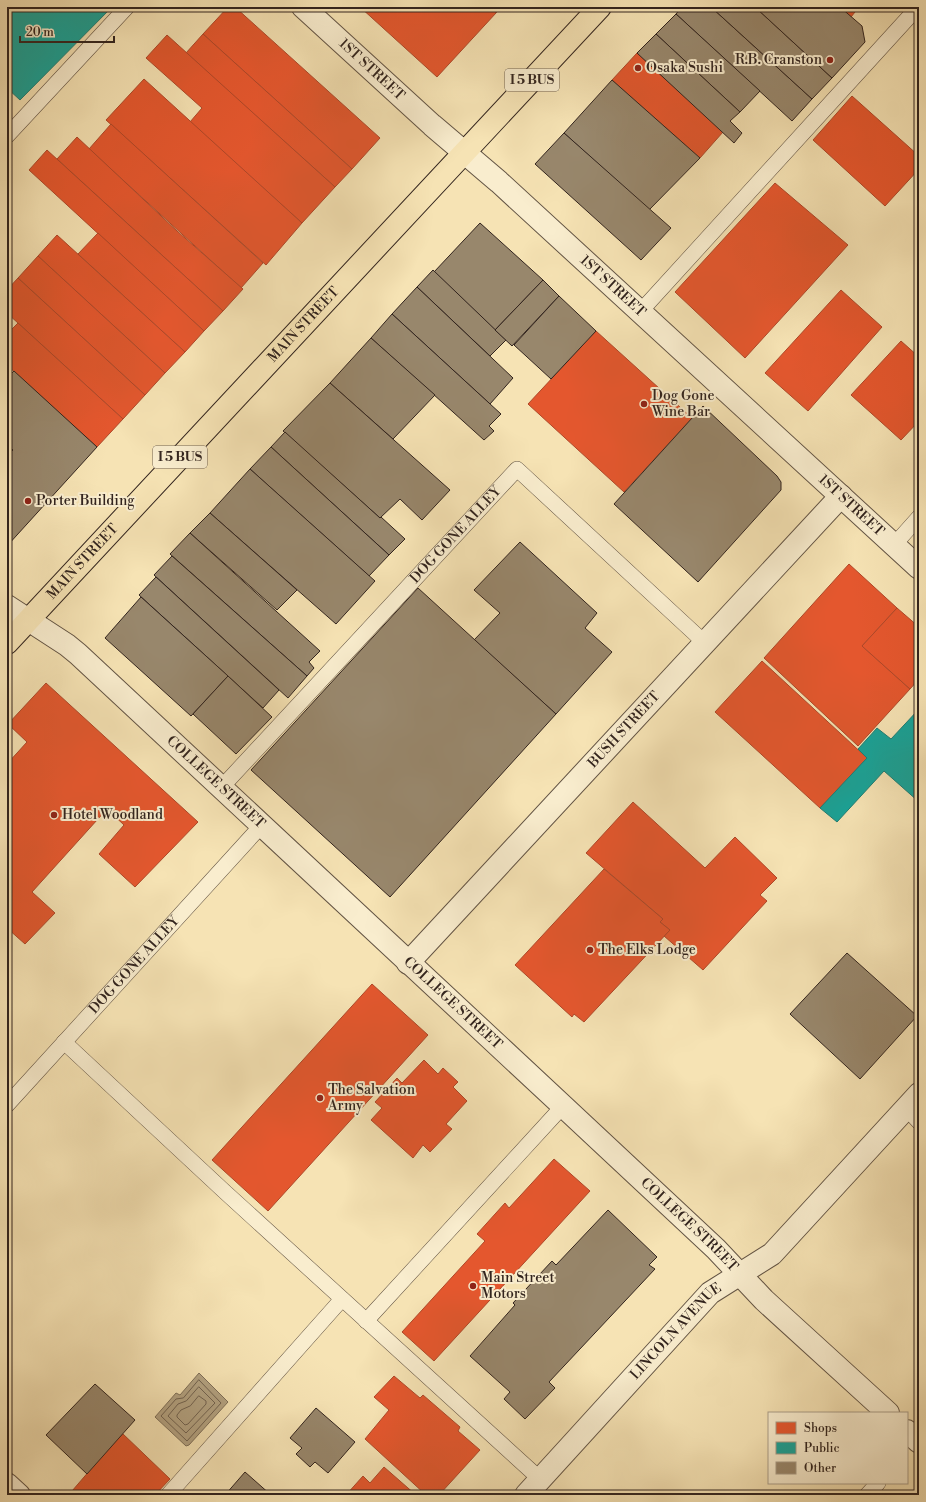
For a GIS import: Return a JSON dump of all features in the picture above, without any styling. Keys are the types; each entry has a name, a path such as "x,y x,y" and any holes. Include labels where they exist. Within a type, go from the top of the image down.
{"main road":[{"name":"MAIN STREET","path":"7,643 600,7"}],"street":[{"name":"1ST STREET","path":"303,7 420,114 499,182 919,568"},
{"name":"BUSH STREET","path":"408,963 841,496"},
{"name":"COLLEGE STREET","path":"7,606 67,645 716,1249 764,1300 887,1412"},
{"name":"LINCOLN AVENUE","path":"526,1495 710,1293 772,1254 915,1108"},
{"path":"7,1484 19,1495"}],"lane":[{"path":"7,136 127,7"},
{"path":"640,312 918,7"},
{"name":"DOG GONE ALLEY","path":"221,788 517,469 705,642"},
{"path":"894,545 919,517"},
{"name":"DOG GONE ALLEY","path":"7,1105 261,826"},
{"path":"64,1042 173,1144 540,1479"},
{"path":"366,1321 563,1106"},
{"path":"168,1495 208,1452 342,1299"},
{"path":"867,1495 877,1484"}],"water":[{"path":"199,1373 228,1402 189,1445 186,1446 155,1417 176,1393 180,1395"}],"building: Shops":[{"path":"228,7 235,7 380,138 352,169 203,34"},
{"path":"360,7 490,7 496,13 437,77"},
{"path":"490,7 501,7 496,13"},
{"path":"840,7 859,7 851,17"},
{"path":"203,34 352,169 335,187 186,53"},
{"path":"167,35 335,187 302,223 190,122 202,108 146,58"},
{"path":"637,53 723,132 700,158 612,80"},
{"path":"144,79 302,223 266,265 106,120"},
{"path":"852,96 919,156 919,169 885,206 813,140"},
{"path":"111,124 263,263 241,288 89,149"},
{"path":"77,137 177,231 243,289 223,311 57,159"},
{"path":"47,150 223,311 204,331 29,170"},
{"path":"775,183 848,245 745,358 675,292"},
{"path":"98,233 204,331 185,352 78,254"},
{"path":"57,235 185,352 165,373 38,256"},
{"path":"38,256 165,373 145,395 18,278"},
{"path":"18,278 145,395 123,419 7,313 7,290"},
{"path":"841,290 882,327 808,411 765,373"},
{"path":"18,323 123,419 97,447 7,365 7,334"},
{"path":"596,331 692,418 624,492 528,404"},
{"path":"901,341 919,357 919,421 901,440 851,395"},
{"path":"849,564 897,608 862,646 910,689 858,746 764,658"},
{"path":"897,608 919,627 919,679 910,689 862,646"},
{"path":"762,661 867,758 820,808 715,712"},
{"name":"Hotel Woodland","path":"46,683 198,822 135,887 99,854 124,825 107,809 32,892 55,913 25,944 7,928 7,764 27,742 8,724"},
{"path":"633,802 705,868 735,837 777,878 760,895 767,901 703,970 664,936 670,930 660,922 663,919 586,853"},
{"name":"The Elks Lodge","path":"604,869 663,919 660,922 670,930 584,1022 574,1014 572,1017 515,965"},
{"name":"The Salvation Army","path":"372,984 428,1035 268,1211 212,1160"},
{"path":"424,1060 438,1074 443,1068 458,1082 453,1087 467,1101 446,1124 452,1129 430,1152 423,1145 413,1158 371,1120 382,1108 375,1102 397,1078 402,1083"},
{"name":"Main Street Motors","path":"554,1159 590,1191 434,1361 402,1332 485,1241 477,1234 505,1203 509,1208"},
{"path":"394,1376 420,1398 423,1395 460,1427 458,1431 480,1450 439,1495 426,1495 365,1439 389,1410 374,1397"},
{"path":"122,1433 170,1479 155,1495 76,1495 72,1491"},
{"path":"384,1467 416,1495 346,1495 363,1476 370,1483"}],"building: Public":[{"path":"7,7 112,7 20,100 7,88"},
{"path":"919,709 919,802 884,771 837,822 820,808 867,758 858,749 877,728 891,739"}],"building: Other":[{"path":"682,7 711,7 812,99 792,121 676,14"},
{"path":"711,7 755,7 832,78 812,99"},
{"name":"R.B. Cranston","path":"755,7 840,7 862,26 865,42 832,78"},
{"path":"676,14 760,91 740,112 656,34"},
{"path":"656,34 740,112 730,121 742,133 734,143 637,53"},
{"path":"612,80 700,158 649,210 564,133"},
{"path":"564,133 671,228 641,260 535,164"},
{"path":"480,223 543,280 495,330 434,272"},
{"path":"433,270 506,340 490,356 417,287"},
{"path":"543,280 559,296 512,346 495,330"},
{"path":"417,287 513,378 490,404 392,314"},
{"path":"559,296 596,331 551,379 514,345"},
{"path":"392,314 501,414 489,426 494,431 484,440 371,338"},
{"path":"371,338 435,395 393,439 330,383"},
{"name":"Porter Building","path":"14,371 97,447 7,546 7,456 13,450 7,444 7,378"},
{"path":"330,383 450,490 422,520 400,499 380,518 283,431"},
{"path":"703,406 777,476 781,482 781,490 698,582 614,504"},
{"path":"285,432 405,539 389,555 271,447"},
{"path":"271,447 389,555 369,576 250,469"},
{"path":"250,469 375,581 336,624 210,513"},
{"path":"210,513 297,590 277,610 190,533"},
{"path":"190,533 320,651 309,662 314,668 307,676 170,554"},
{"path":"520,542 597,613 585,628 612,652 556,714 474,640 500,613 474,590"},
{"path":"172,556 307,676 288,698 154,575"},
{"path":"156,577 279,690 263,708 139,595"},
{"path":"418,588 556,714 390,897 251,770"},
{"path":"141,597 228,676 191,716 105,638"},
{"path":"228,676 272,717 236,754 193,714"},
{"path":"847,953 917,1016 860,1079 790,1014"},
{"path":"608,1210 657,1257 649,1265 655,1269 549,1382 555,1388 525,1419 504,1399 510,1392 470,1356 515,1305 513,1303 552,1261 556,1265"},
{"path":"95,1384 135,1420 87,1474 46,1435"},
{"path":"316,1408 355,1442 328,1473 315,1462 310,1467 296,1454 302,1448 290,1438"},
{"path":"245,1472 271,1495 225,1495"}],"place":[{"name":"R.B. Cranston","path":"830,60"},
{"name":"Osaka Sushi","path":"638,68"},
{"name":"Dog Gone Wine Bar","path":"644,404"},
{"name":"Porter Building","path":"28,501"},
{"name":"Hotel Woodland","path":"54,815"},
{"name":"The Elks Lodge","path":"590,950"},
{"name":"The Salvation Army","path":"320,1098"},
{"name":"Main Street Motors","path":"473,1286"}]}
